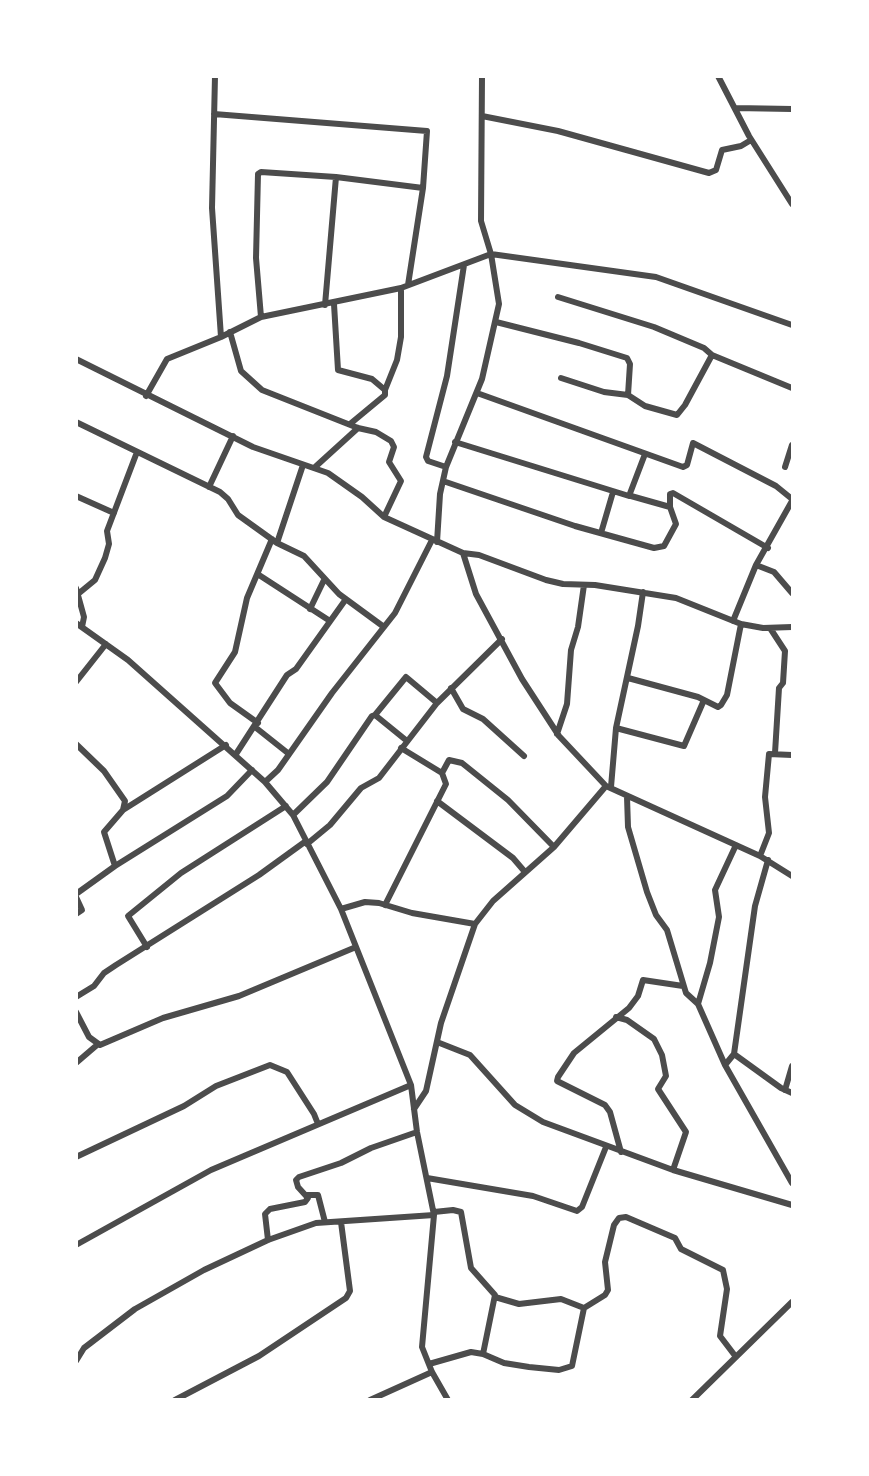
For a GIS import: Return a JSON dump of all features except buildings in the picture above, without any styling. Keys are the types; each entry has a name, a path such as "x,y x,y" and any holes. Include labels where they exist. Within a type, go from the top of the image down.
{"street":[{"path":"215,76 212,208 221,337"},
{"path":"266,782 395,613 435,541 446,467 454,442 477,393 500,304 491,254 481,221 482,76"},
{"path":"718,76 751,140 792,204"},
{"path":"735,108 792,109"},
{"path":"214,114 428,131 423,188 408,285"},
{"path":"482,116 558,131 709,174 716,170 722,150 741,146 751,140"},
{"path":"261,316 256,258 258,174 336,177 423,188"},
{"path":"325,306 336,177"},
{"path":"146,396 167,359 221,337 261,316 325,306 401,288 491,254 656,277 792,325"},
{"path":"446,467 428,461 426,457 447,376 464,265"},
{"path":"350,424 385,395 401,337 401,288"},
{"path":"558,297 654,327 700,346 712,355 792,388"},
{"path":"334,304 338,370 372,379 385,390"},
{"path":"496,322 627,358 630,363 628,395"},
{"path":"230,332 241,371 262,390 358,428 386,436 394,447 389,462 401,481 384,517"},
{"path":"561,378 604,392 628,395 645,405 680,415 712,355"},
{"path":"76,359 146,396 277,457 314,468 336,479 384,517 463,553 479,555 546,580 676,598 741,624 770,628 792,627"},
{"path":"477,393 685,467 693,443 776,486 792,500 768,548 756,565 733,621"},
{"path":"76,422 209,487 228,499 238,515 275,541 304,556 324,580 384,627"},
{"path":"314,468 358,428"},
{"path":"209,487 233,436"},
{"path":"454,442 631,496 644,502 670,507"},
{"path":"785,467 792,445"},
{"path":"137,452 107,531 109,544 100,570 89,587 77,591 84,617 80,625 106,644 226,745 266,782 293,815 341,909 411,1085 417,1132 434,1214 422,1347 432,1372 448,1400"},
{"path":"631,496 645,454"},
{"path":"289,754 231,703 215,683 235,652 247,598 275,541 303,465"},
{"path":"443,481 654,548 664,546 675,524 670,507 670,494 673,493 768,548"},
{"path":"601,533 613,492"},
{"path":"76,496 114,513"},
{"path":"463,553 476,594 522,679 558,734 608,787 760,856 792,876"},
{"path":"756,565 774,572 792,592"},
{"path":"259,575 330,621"},
{"path":"310,609 324,580"},
{"path":"558,734 567,704 571,650 578,627 584,585"},
{"path":"414,1109 426,1091 437,1042 460,964 475,924 493,902 554,847 608,787 616,728 628,678 642,592"},
{"path":"236,754 287,675 296,669 346,599"},
{"path":"628,678 704,700 717,707 727,695 741,624"},
{"path":"770,628 785,651 783,683 779,688 775,753"},
{"path":"76,997 94,986 110,969 307,843 330,825 361,788 379,778 437,703 502,639"},
{"path":"76,682 106,644"},
{"path":"293,815 327,782 369,718 375,715 406,677 437,703"},
{"path":"451,688 463,708 483,719 524,756"},
{"path":"616,728 684,746 704,700"},
{"path":"375,715 407,741"},
{"path":"76,744 104,771 125,801 123,810"},
{"path":"115,866 104,832 123,810 226,745"},
{"path":"385,905 446,784 442,773 401,748"},
{"path":"760,856 769,833 765,797 770,754 792,755"},
{"path":"442,773 449,760 462,763 508,800 554,847"},
{"path":"76,914 82,910 76,896 115,866 227,796 252,770"},
{"path":"627,797 628,827 647,892 656,915 667,930 683,986 686,993 698,1004 725,1065 792,1183"},
{"path":"437,801 513,858 525,872"},
{"path":"147,946 128,916 181,873 286,806"},
{"path":"698,1004 710,963 719,917 715,890 736,845"},
{"path":"725,1065 734,1054 754,906 768,860"},
{"path":"341,909 365,902 475,924"},
{"path":"76,1063 97,1045 163,1018 239,996 356,947"},
{"path":"621,1152 610,1113 605,1105 557,1081 574,1053 635,1001 642,980 683,986"},
{"path":"76,1012 89,1037 97,1045"},
{"path":"616,1017 627,1020 654,1039 662,1055 666,1076 658,1089 686,1132 673,1170"},
{"path":"437,1042 470,1055 515,1105 543,1122 673,1170 792,1205"},
{"path":"734,1054 792,1093"},
{"path":"76,1157 184,1106 216,1086 270,1065 287,1072 318,1124"},
{"path":"785,1090 792,1066"},
{"path":"76,1245 211,1170 411,1085"},
{"path":"325,1222 318,1194 307,1195 298,1187 296,1180 299,1177 341,1163 371,1148 417,1132"},
{"path":"427,1178 533,1196 577,1211 582,1208 606,1147"},
{"path":"268,1240 265,1214 270,1209 305,1202 307,1195"},
{"path":"76,1361 84,1348 135,1309 204,1270 268,1240 308,1225 325,1222 461,1212 471,1268 495,1297 519,1304 561,1299 584,1308"},
{"path":"429,1364 471,1352 483,1354 504,1363 566,1370 572,1366 584,1308 605,1295 608,1290 605,1262 614,1225 619,1218 626,1217 675,1238 681,1249 723,1270 727,1289 720,1336 736,1356"},
{"path":"175,1400 259,1356 346,1298 350,1291 342,1222"},
{"path":"483,1354 495,1297"},
{"path":"692,1400 792,1302"},
{"path":"370,1400 421,1374 432,1372"}]}
